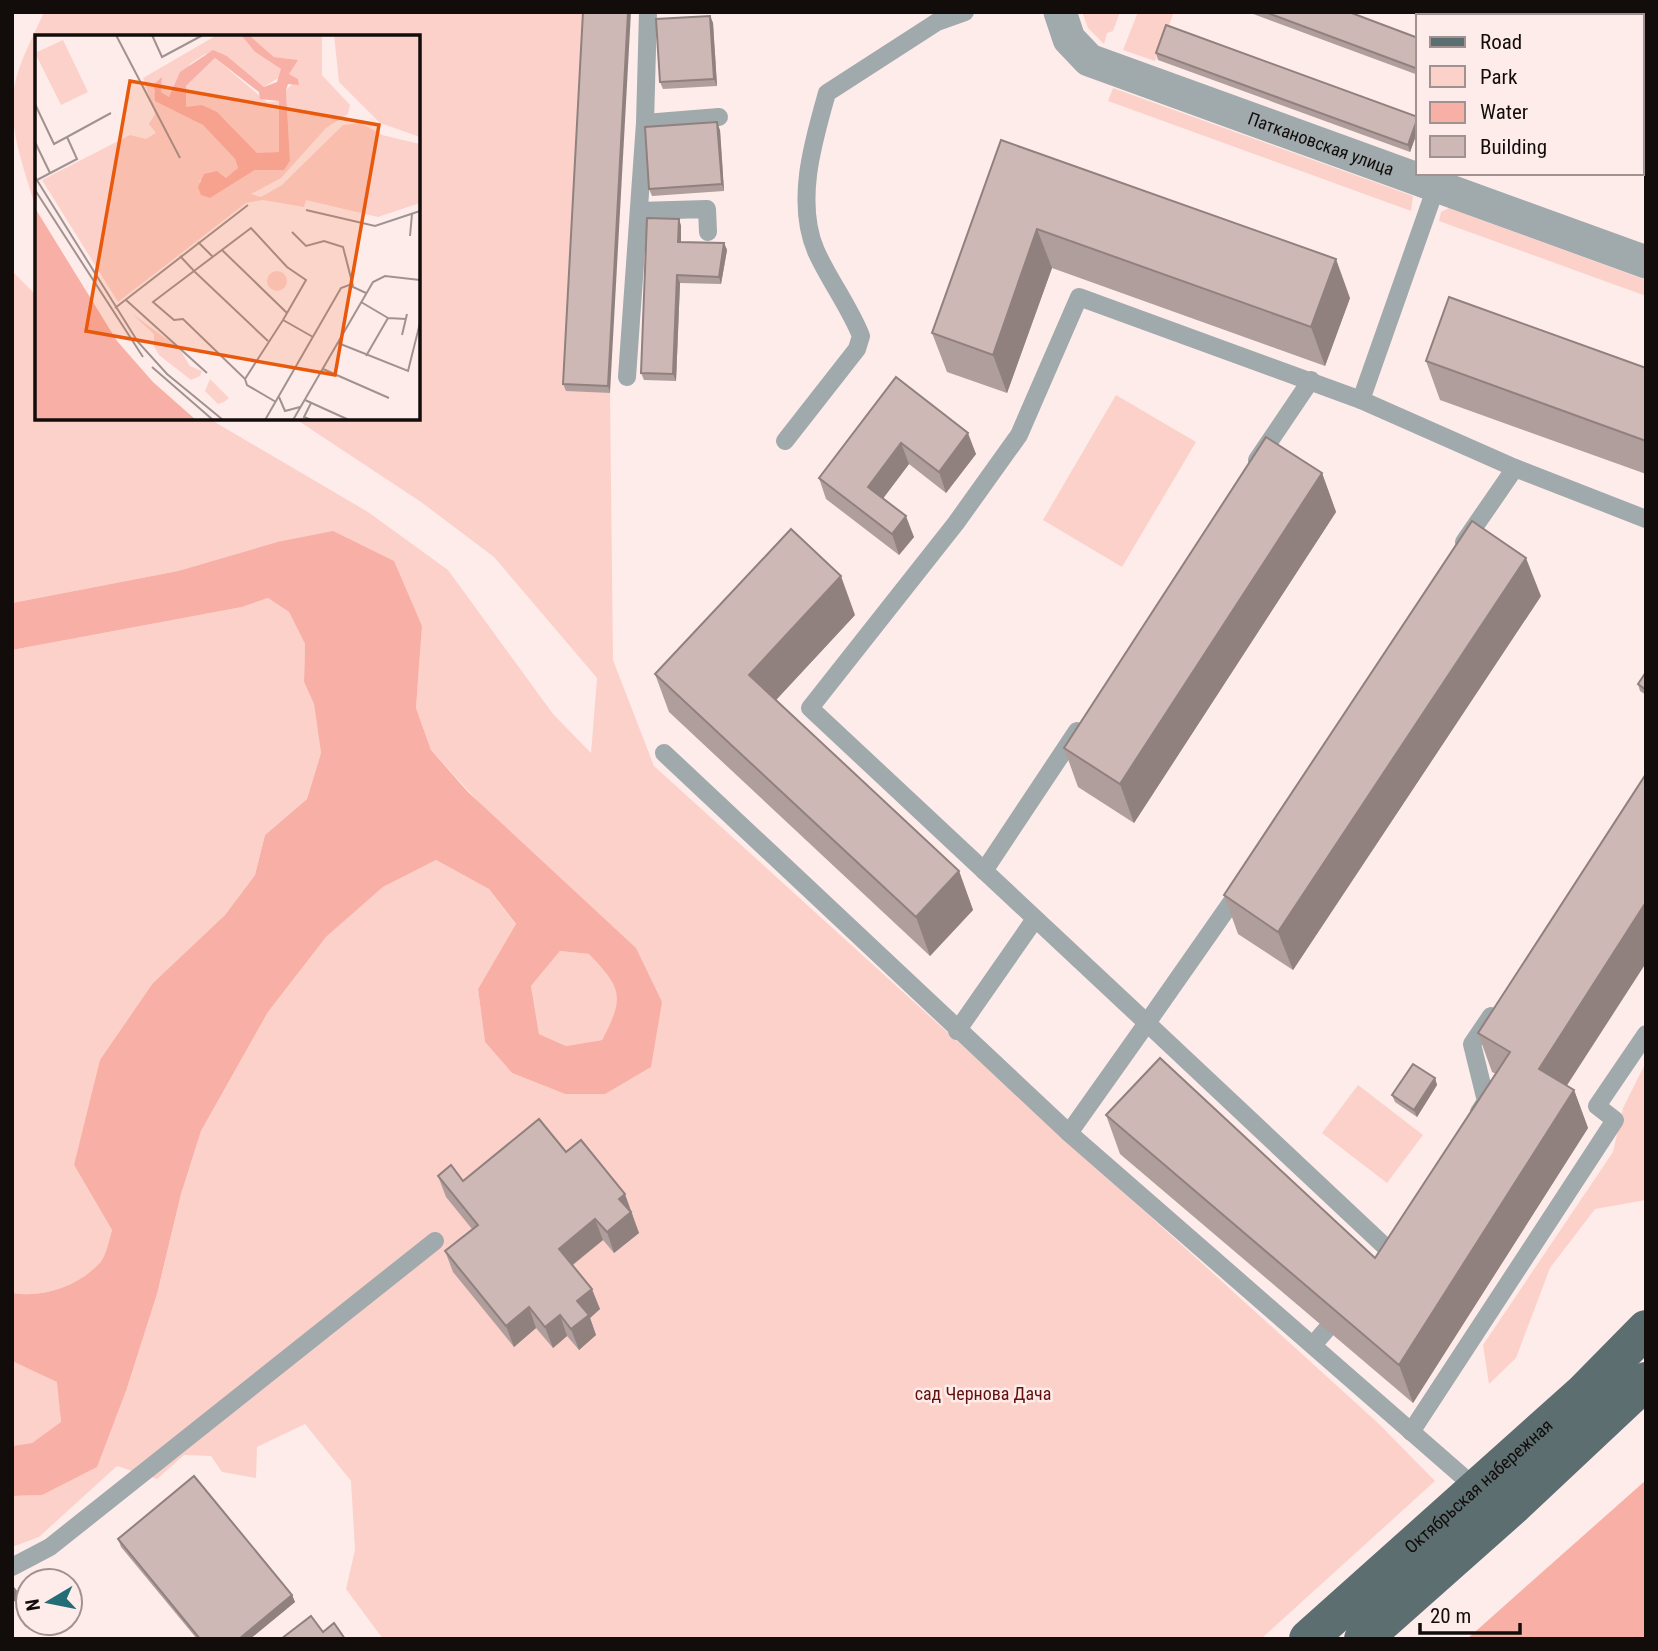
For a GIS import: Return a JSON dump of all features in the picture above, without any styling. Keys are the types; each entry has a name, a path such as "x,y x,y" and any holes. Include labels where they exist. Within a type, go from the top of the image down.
{"main road":[{"name":"Октябрьская набережная","path":"1308,1639 1582,1394 1646,1329"},
{"name":"Октябрьская набережная","path":"1363,1639 1514,1505 1646,1381"}],"street":[{"name":"Паткановская улица","path":"1060,12 1069,39 1089,60 1646,262"}],"lane":[{"path":"627,377 645,123 648,12"},
{"path":"785,441 857,349 861,337 816,249 807,224 806,199 815,135 827,93 937,22 965,12"},
{"path":"645,123 719,117"},
{"path":"1362,400 1436,187"},
{"path":"639,211 707,209 708,232"},
{"path":"1408,1231 1394,1255 810,708 956,523 1019,435 1079,297 1311,380 1515,468 1646,519"},
{"path":"1244,480 1311,380"},
{"path":"1454,556 1515,468"},
{"path":"984,871 1089,714"},
{"path":"664,753 957,1031 1069,1133 1477,1489"},
{"path":"1069,1133 1250,874"},
{"path":"957,1031 1035,919"},
{"path":"1472,1125 1486,1101 1472,1044 1504,995"},
{"path":"1411,1432 1615,1120 1597,1106 1646,1034"},
{"path":"12,1567 50,1547 435,1241"},
{"path":"1369,1262 1381,1243"},
{"path":"1313,1345 1326,1330"}],"green space":[{"name":"сад Чернова Дача","path":"44,12 586,12 566,390 610,393 613,660 654,766 1379,1424 1435,1481 1261,1639 383,1639 346,1589 355,1550 351,1481 305,1424 257,1447 256,1478 222,1472 211,1456 184,1455 157,1479 117,1466 39,1537 12,1547 12,1496 42,1495 127,1388 157,1294 181,1194 201,1131 268,1012 326,937 383,887 436,860 489,889 516,925 478,989 485,1042 512,1073 565,1094 662,1002 431,750 416,708 422,626 277,542 178,571 12,603 12,271 35,294 35,420 211,420 368,512 448,570 553,714 591,753 597,678 494,557 421,502 297,420 420,420 420,35 35,35 35,205 18,148 13,116 15,83"},
{"path":"1082,12 1120,12 1113,31 1107,33 1104,44 1088,28"},
{"path":"1138,12 1174,12 1155,61 1123,50"},
{"path":"1113,88 1413,196 1411,211 1108,101"},
{"path":"1449,208 1646,280 1646,296 1439,221 1441,212"},
{"path":"1116,395 1196,442 1122,567 1043,520"},
{"path":"268,598 289,612 305,644 304,682 314,704 321,753 307,799 265,835 255,875 225,915 153,983 74,1165 112,1230 101,1262 90,1273 70,1285 35,1294 12,1293 12,650 242,607"},
{"path":"560,951 589,954 614,985 617,1003 602,1040 566,1046 539,1034 531,986"},
{"path":"1646,1062 1646,1200 1595,1209 1550,1268 1516,1358 1489,1384 1483,1345 1613,1152 1623,1108"},
{"path":"1358,1085 1423,1135 1387,1183 1322,1133"},
{"path":"12,1361 58,1382 61,1423 32,1443 12,1446"}],"water":[{"path":"333,531 394,561 422,626 416,708 431,750 468,792 636,948 662,1002 651,1067 605,1094 565,1094 512,1073 485,1042 478,989 516,924 489,889 436,860 383,887 326,937 268,1012 201,1131 181,1194 157,1294 127,1388 97,1467 42,1495 12,1496 12,1446 32,1443 61,1422 57,1382 12,1361 12,1293 47,1292 80,1279 101,1262 112,1230 74,1165 100,1060 153,983 225,915 255,875 265,835 307,799 321,753 314,704 304,682 305,644 289,612 268,598 242,607 12,650 12,603 178,571 277,542","holes":["560,951 589,954 614,985 617,1003 602,1040 566,1046 539,1034 531,986"]},
{"path":"1646,1480 1646,1639 1467,1639"}],"building":[{"path":"583,12 628,12 608,386 563,384"},
{"path":"1265,12 1349,12 1416,37 1416,68"},
{"path":"710,16 714,79 660,82 656,19"},
{"path":"1166,25 1416,116 1416,123 1408,145 1156,53"},
{"path":"717,122 722,184 649,189 645,127"},
{"path":"1001,140 1336,259 1311,327 1037,229 993,355 932,333"},
{"path":"647,218 679,219 678,242 724,243 719,277 677,275 673,374 641,373"},
{"path":"1449,297 1646,368 1646,441 1426,361"},
{"path":"896,377 968,433 939,472 901,443 868,487 906,516 892,534 819,478"},
{"path":"1266,437 1322,473 1120,784 1064,748"},
{"path":"1472,521 1526,558 1278,932 1224,895"},
{"path":"791,529 841,576 749,675 959,871 916,917 655,674"},
{"path":"1646,672 1646,690 1638,684"},
{"path":"1646,774 1646,902 1539,1069 1574,1090 1399,1365 1106,1115 1160,1058 1375,1258 1510,1052 1478,1033"},
{"path":"1413,1064 1435,1078 1414,1110 1392,1095"},
{"path":"539,1119 566,1152 581,1140 625,1194 619,1199 631,1212 607,1232 595,1219 559,1249 592,1289 577,1301 589,1315 571,1329 560,1315 545,1327 529,1307 506,1326 445,1251 478,1225 438,1176 451,1165 463,1181"},
{"path":"194,1476 292,1595 239,1639 200,1639 118,1539"},
{"path":"311,1616 323,1632 334,1623 345,1639 281,1639"}]}
